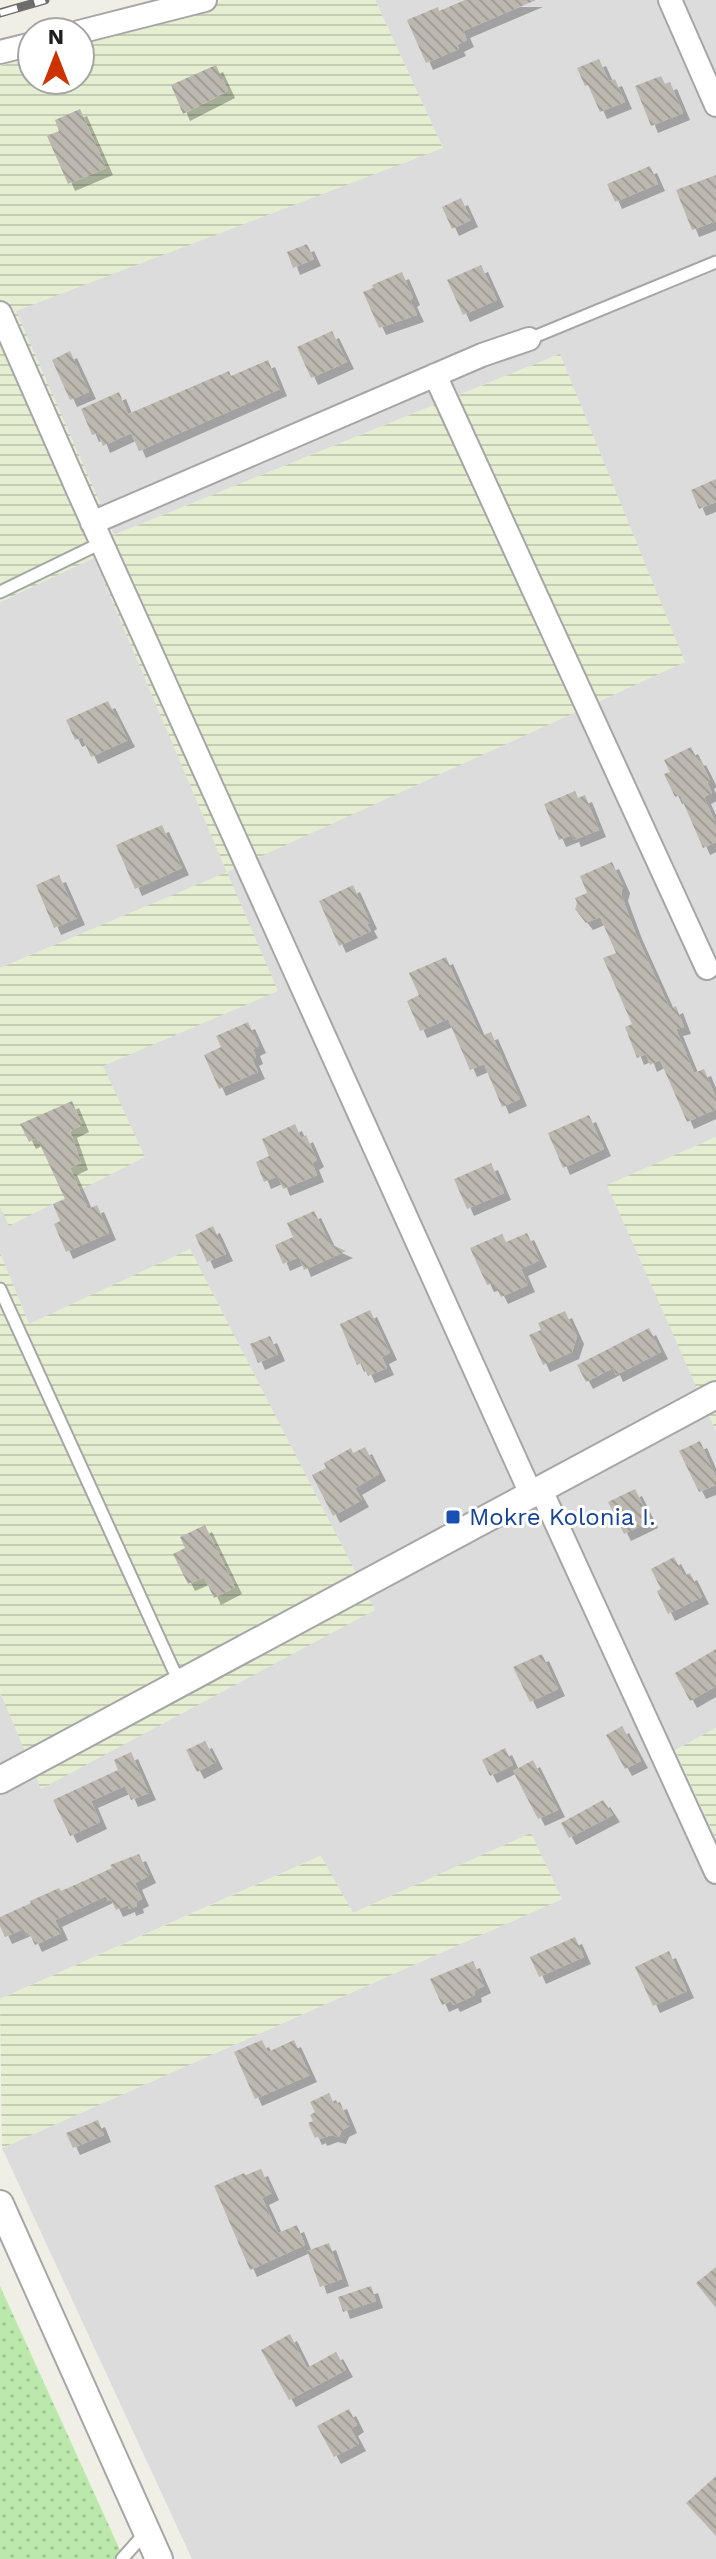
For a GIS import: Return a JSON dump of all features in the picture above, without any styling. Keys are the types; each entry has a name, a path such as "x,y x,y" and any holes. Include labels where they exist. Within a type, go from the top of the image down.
{"street":[{"path":"96,28 205,0"},
{"path":"670,0 716,105"},
{"path":"0,313 97,533 536,1492 716,1872"},
{"path":"97,533 435,375 529,339"},
{"path":"435,375 707,968"},
{"path":"0,1780 716,1395"},
{"path":"0,2204 159,2559"}],"lane":[{"path":"529,339 716,262"},
{"path":"0,592 97,533"},
{"path":"0,1289 174,1671 183,1681"},
{"path":"122,2559 147,2532"}],"shaded area":[{"path":"375,0 716,0 716,1137 608,1185 716,1431 716,1728 675,1751 716,1839 716,2559 192,2559 2,2148 562,1899 530,1834 353,1913 320,1856 0,1999 0,1692 42,1789 29,1324 0,1253 0,1206 10,1226 102,1066 227,873 0,968 0,602 94,557 227,872 560,354 114,535 15,311 91,282 0,66 16,62 16,96 96,96 96,83 443,148"}],"green space":[{"path":"225,0 375,0 443,148 16,311 114,535 560,354 685,662 227,872 94,558 0,602 0,66 16,62 16,96 96,96 96,38"},
{"path":"227,872 278,991 103,1066 145,1157 9,1226 0,1206 0,968"},
{"path":"716,1137 716,1431 607,1185"},
{"path":"190,1249 375,1610 41,1789 0,1692 0,1253 29,1324"},
{"path":"716,1728 716,1839 675,1750"},
{"path":"531,1833 562,1899 2,2148 0,1999 321,1856 353,1913"},
{"path":"0,2286 124,2559 0,2559"}],"building":[{"path":"465,0 536,0 463,31 467,40 457,45 459,49 426,63 407,20"},
{"path":"599,59 609,81 615,79 625,102 600,112 577,68"},
{"path":"216,65 228,91 183,114 171,85"},
{"path":"661,76 665,84 670,82 683,113 651,126 635,86"},
{"path":"80,109 106,168 68,184 47,136 59,131 55,120"},
{"path":"650,166 658,184 615,202 607,184"},
{"path":"716,175 716,221 692,230 676,190"},
{"path":"461,198 471,220 452,229 442,207"},
{"path":"307,244 314,259 293,268 287,252"},
{"path":"481,265 497,300 463,315 447,280"},
{"path":"402,272 417,315 379,328 363,292"},
{"path":"332,331 347,362 311,378 297,347"},
{"path":"70,351 89,392 70,400 52,360"},
{"path":"268,360 280,389 139,451 131,433 103,446 98,433 92,435 81,409 119,392 128,414 229,371 231,376"},
{"path":"716,479 716,502 699,509 691,490"},
{"path":"108,701 128,740 91,757 82,737 75,740 66,720"},
{"path":"691,747 710,780 707,782 712,793 704,797 716,824 716,842 703,848 680,795 675,797 664,774 670,772 664,760"},
{"path":"575,791 578,798 585,795 599,830 574,840 572,835 559,840 544,804"},
{"path":"162,825 182,868 135,889 116,845"},
{"path":"612,862 623,886 621,894 635,932 670,1009 676,1006 684,1027 676,1029 694,1073 704,1069 716,1098 716,1109 687,1122 660,1060 650,1065 646,1054 637,1058 625,1027 632,1024 603,958 616,953 600,917 586,923 575,909 575,898 587,893 580,876"},
{"path":"59,875 78,918 54,928 36,885"},
{"path":"353,885 371,931 339,946 319,901"},
{"path":"446,957 481,1036 491,1032 520,1099 502,1107 484,1064 470,1070 448,1019 420,1031 407,1001 419,995 409,973"},
{"path":"248,1022 259,1046 253,1049 256,1057 252,1059 258,1072 219,1089 204,1055 221,1047 216,1036"},
{"path":"72,1101 82,1125 70,1131 81,1163 70,1168 88,1209 97,1205 109,1233 66,1252 54,1224 60,1221 53,1204 65,1199 37,1138 29,1142 20,1124"},
{"path":"589,1115 604,1149 563,1168 548,1133"},
{"path":"295,1124 301,1138 306,1135 317,1160 312,1163 317,1175 283,1189 278,1176 264,1182 256,1162 269,1156 262,1139"},
{"path":"491,1163 504,1193 467,1209 454,1179"},
{"path":"314,1211 330,1244 346,1251 304,1270 299,1257 283,1264 275,1245 293,1237 287,1223"},
{"path":"213,1226 226,1254 207,1262 195,1235"},
{"path":"527,1233 540,1260 521,1269 528,1285 501,1297 494,1283 487,1285 470,1248 502,1234 506,1242"},
{"path":"370,1310 390,1353 382,1357 387,1368 368,1376 362,1363 357,1365 340,1324"},
{"path":"565,1311 577,1337 572,1352 543,1365 529,1335 541,1330 538,1323"},
{"path":"649,1328 661,1352 616,1375 613,1368 586,1382 577,1365"},
{"path":"270,1336 278,1354 258,1363 250,1344"},
{"path":"700,1441 716,1477 716,1485 699,1492 679,1451"},
{"path":"365,1447 379,1474 355,1488 362,1500 333,1516 312,1475 326,1468 324,1463 351,1448 353,1453"},
{"path":"635,1489 651,1521 624,1534 608,1502"},
{"path":"205,1525 235,1587 214,1598 204,1577 188,1584 173,1554 185,1548 180,1537"},
{"path":"674,1557 684,1576 690,1573 702,1597 668,1614 651,1569"},
{"path":"716,1649 716,1686 690,1701 675,1673"},
{"path":"542,1654 558,1689 530,1702 513,1667"},
{"path":"622,1726 641,1761 625,1769 606,1735"},
{"path":"205,1741 216,1762 197,1772 186,1750"},
{"path":"505,1748 513,1765 490,1776 482,1760"},
{"path":"131,1752 149,1793 131,1800 125,1786 91,1801 100,1822 70,1836 53,1800 118,1770 114,1760"},
{"path":"533,1760 558,1810 538,1819 513,1771"},
{"path":"603,1800 613,1815 569,1838 561,1823"},
{"path":"139,1854 149,1876 135,1883 142,1899 136,1902 137,1906 129,1909 128,1905 116,1910 106,1896 55,1920 61,1933 35,1945 24,1929 5,1937 0,1917"},
{"path":"575,1937 584,1957 539,1977 530,1957"},
{"path":"669,1951 687,1991 653,2006 635,1967"},
{"path":"473,1961 484,1986 474,1991 475,1995 453,2005 451,2001 442,2005 430,1979"},
{"path":"262,2040 268,2052 294,2040 310,2075 255,2099 234,2052"},
{"path":"329,2093 334,2104 340,2102 350,2126 342,2130 339,2137 315,2138 308,2123 313,2121 310,2115 315,2112 310,2102"},
{"path":"98,2120 104,2135 73,2148 66,2133"},
{"path":"261,2169 272,2193 262,2198 278,2233 297,2225 305,2245 250,2270 214,2186"},
{"path":"329,2243 342,2279 320,2287 307,2251"},
{"path":"716,2267 716,2308 696,2283"},
{"path":"371,2286 376,2301 343,2312 338,2297"},
{"path":"290,2334 307,2368 336,2352 346,2370 289,2400 261,2350"},
{"path":"349,2409 357,2425 351,2429 359,2444 334,2457 317,2426"},
{"path":"716,2476 716,2536 686,2503"}],"railway":[{"path":"0,13 45,0"}],"place":[{"name":"Mokre Kolonia I.","path":"453,1517"}]}
